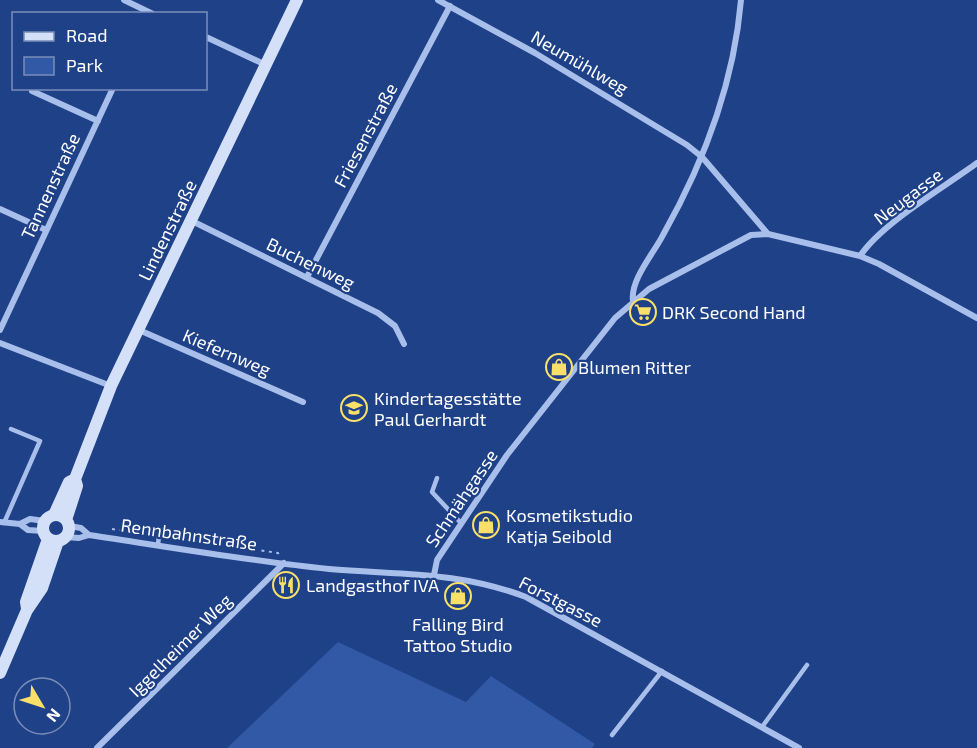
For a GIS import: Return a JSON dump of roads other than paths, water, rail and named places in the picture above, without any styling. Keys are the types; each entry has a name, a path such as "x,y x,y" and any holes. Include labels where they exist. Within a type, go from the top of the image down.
{"main road":[{"name":"Lindenstraße","path":"0,673 27,610 27,602 56,529 69,482 75,479 111,386 297,0"}],"street":[{"path":"124,0 148,12"},
{"name":"Neumühlweg","path":"438,0 613,98 702,157"},
{"name":"Schmähgasse","path":"633,301 638,281 679,206 702,157 738,36 741,0"},
{"name":"Friesenstraße","path":"307,277 450,6"},
{"path":"207,38 266,65"},
{"path":"32,90 98,122"},
{"name":"Tannenstraße","path":"0,330 112,90"},
{"path":"702,157 768,234"},
{"name":"Neugasse","path":"860,256 871,242 977,163"},
{"path":"0,209 46,230"},
{"name":"Buchenweg","path":"192,221 387,318 395,326 404,344"},
{"name":"Schmähgasse","path":"434,574 436,560 460,522 558,388 633,301 649,289 751,235 768,234 860,256 890,269 977,318"},
{"name":"Kiefernweg","path":"139,330 303,402"},
{"path":"0,343 111,386"},
{"name":"Rennbahnstraße","path":"20,524 30,519 79,538 89,535 284,563"},
{"name":"Rennbahnstraße","path":"2,522 20,524 28,530 81,528 89,535"},
{"name":"Forstgasse","path":"284,563 330,569 434,574 492,584 526,597 799,748"},
{"name":"Iggelheimer Weg","path":"97,748 284,563"}],"lane":[{"path":"2,522 40,441 11,429"},
{"path":"437,478 432,492 460,522"},
{"path":"158,545 159,535"},
{"path":"762,727 807,665"},
{"path":"612,735 662,671"}],"place":[{"name":"DRK Second Hand","path":"643,312"},
{"name":"Blumen Ritter","path":"559,367"},
{"name":"Kindertagesstätte Paul Gerhardt","path":"354,408"},
{"name":"Kosmetikstudio Katja Seibold","path":"486,525"},
{"name":"Landgasthof IVA","path":"286,585"},
{"name":"Falling Bird Tattoo Studio","path":"458,596"}]}
